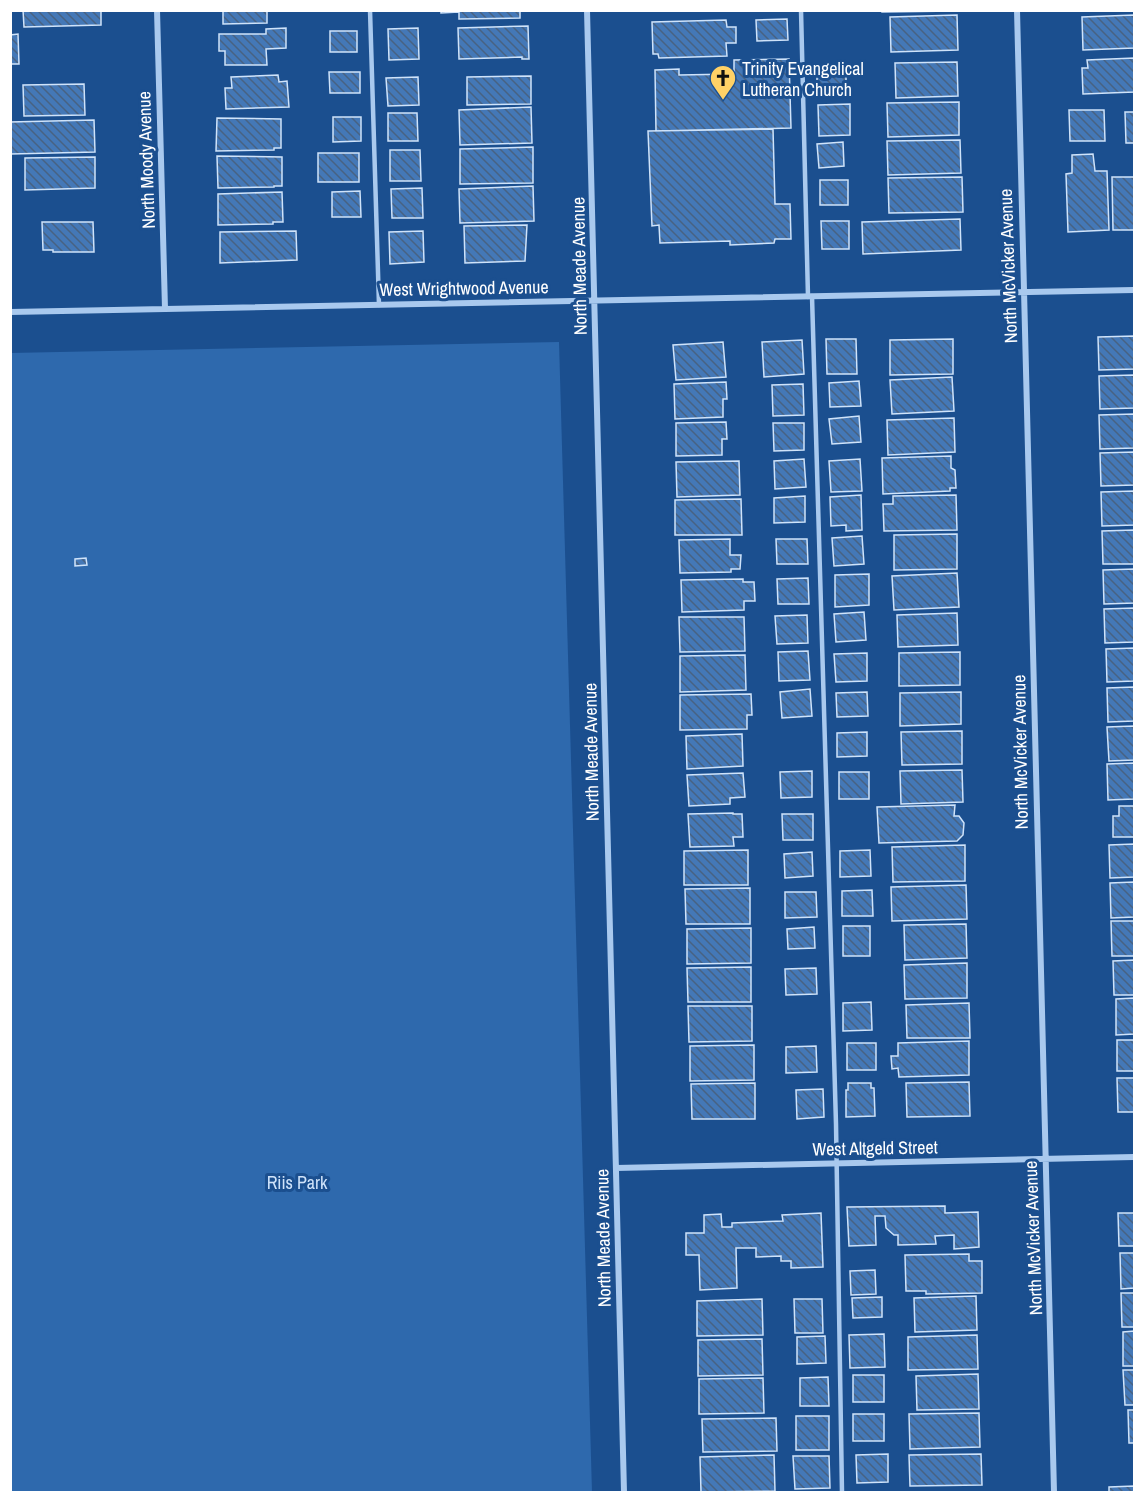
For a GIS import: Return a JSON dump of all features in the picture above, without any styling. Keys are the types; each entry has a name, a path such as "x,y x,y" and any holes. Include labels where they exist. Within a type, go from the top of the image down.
{"street":[{"name":"North Moody Avenue","path":"157,10 165,309"},
{"name":"North Meade Avenue","path":"587,10 624,1492"},
{"name":"North McVicker Avenue","path":"1017,10 1054,1492"},
{"name":"West Wrightwood Avenue","path":"10,312 1134,290"},
{"name":"West Altgeld Street","path":"616,1168 1134,1157"}],"lane":[{"path":"370,10 379,305"},
{"path":"801,10 836,1164 842,1492"}],"green space":[{"name":"Riis Park","path":"559,342 592,1492 11,1492 10,353"}],"building":[{"path":"23,10 101,10 101,25 24,27"},
{"path":"223,10 267,10 267,23 223,24"},
{"path":"441,10 520,10 520,18 459,19 459,12 441,13"},
{"path":"882,10 955,10 955,11 882,12"},
{"path":"957,15 958,50 891,52 890,17"},
{"path":"1134,15 1134,48 1083,50 1082,17"},
{"path":"787,19 788,40 757,41 756,20"},
{"path":"726,20 727,27 736,27 736,43 726,43 727,56 659,58 658,54 653,54 652,22"},
{"path":"528,26 529,59 522,59 522,57 459,59 458,28"},
{"path":"286,28 286,48 266,49 267,65 225,65 225,51 219,51 219,34 266,34 266,29"},
{"path":"418,28 419,59 389,60 388,29"},
{"path":"330,31 357,31 357,52 330,52"},
{"path":"18,34 19,64 10,64 10,35"},
{"path":"1134,58 1134,92 1083,94 1082,68 1088,68 1087,60"},
{"name":"Trinity Evangelical Lutheran Church","path":"789,59 791,128 656,131 655,70 679,69 679,75 734,74 734,60"},
{"path":"957,62 958,96 896,98 895,63"},
{"path":"329,72 360,72 360,93 330,93"},
{"path":"846,73 846,94 817,94 817,74"},
{"path":"278,75 279,82 287,81 289,107 226,109 225,88 232,88 231,77"},
{"path":"531,76 531,104 467,105 467,77"},
{"path":"418,77 419,105 388,106 386,78"},
{"path":"84,84 85,115 24,116 23,85"},
{"path":"959,102 959,135 888,137 887,103"},
{"path":"850,104 850,135 819,136 818,105"},
{"path":"531,107 532,143 460,145 459,110"},
{"path":"1069,110 1104,110 1105,141 1070,141"},
{"path":"1125,112 1134,112 1134,143 1126,143"},
{"path":"388,113 417,113 418,141 388,141"},
{"path":"333,117 361,117 361,141 333,142"},
{"path":"217,118 281,119 281,148 216,151"},
{"path":"94,120 95,152 11,154 10,122"},
{"path":"773,129 775,204 790,204 791,239 775,239 774,243 730,245 730,241 660,243 659,225 652,226 648,131"},
{"path":"960,140 961,173 888,175 887,141"},
{"path":"843,142 844,166 819,168 817,144"},
{"path":"533,147 533,183 460,184 460,149"},
{"path":"390,150 420,150 421,181 390,181"},
{"path":"318,153 359,153 359,182 318,182"},
{"path":"1093,154 1095,171 1107,171 1109,230 1068,232 1066,174 1072,173 1072,155"},
{"path":"217,156 282,157 282,186 218,188"},
{"path":"95,157 95,188 25,190 25,158"},
{"path":"962,177 963,212 889,213 888,178"},
{"path":"1112,177 1134,177 1134,230 1113,230"},
{"path":"820,180 848,180 848,205 820,205"},
{"path":"533,186 534,221 460,223 459,189"},
{"path":"422,188 423,218 392,218 391,189"},
{"path":"360,191 361,217 332,217 332,192"},
{"path":"282,192 283,222 218,225 218,194"},
{"path":"960,219 961,250 863,254 862,222"},
{"path":"821,221 849,221 849,249 822,249"},
{"path":"42,222 93,222 94,252 43,250"},
{"path":"527,225 525,261 465,263 464,226"},
{"path":"296,231 297,260 220,263 220,232"},
{"path":"423,231 424,262 390,264 389,232"},
{"path":"1134,336 1134,369 1099,370 1098,337"},
{"path":"826,339 856,339 857,374 827,374"},
{"path":"953,339 953,374 890,375 890,340"},
{"path":"802,340 804,374 764,377 762,342"},
{"path":"723,342 726,377 676,380 673,345"},
{"path":"1134,375 1134,408 1100,409 1099,376"},
{"path":"952,377 954,411 892,414 890,380"},
{"path":"859,381 861,406 830,407 829,383"},
{"path":"726,382 727,399 723,399 723,417 675,419 674,384"},
{"path":"803,384 804,415 773,416 772,385"},
{"path":"1134,414 1134,448 1100,449 1099,415"},
{"path":"859,416 861,442 832,444 829,419"},
{"path":"954,418 955,452 888,455 887,420"},
{"path":"726,422 727,439 722,439 722,455 676,456 676,423"},
{"path":"773,423 804,423 804,450 774,451"},
{"path":"1134,452 1134,485 1101,486 1100,453"},
{"path":"951,456 951,468 955,470 956,488 950,488 950,491 883,494 882,458"},
{"path":"804,459 806,487 775,489 774,461"},
{"path":"860,459 862,491 831,492 829,461"},
{"path":"739,461 740,495 677,497 676,462"},
{"path":"1134,491 1134,525 1102,526 1101,492"},
{"path":"861,495 862,530 846,531 846,525 831,526 830,497"},
{"path":"956,495 957,530 884,531 883,504 893,504 893,496"},
{"path":"805,496 805,522 774,523 774,498"},
{"path":"741,499 742,535 675,535 675,500"},
{"path":"1134,530 1134,564 1103,564 1102,531"},
{"path":"957,534 957,569 894,570 894,535"},
{"path":"862,536 864,564 834,566 832,538"},
{"path":"730,539 730,555 741,555 740,569 731,569 731,572 680,573 679,540"},
{"path":"776,539 807,539 808,564 777,564"},
{"path":"86,558 87,565 75,566 75,559"},
{"path":"1134,569 1134,603 1104,604 1103,570"},
{"path":"957,573 959,607 894,610 892,576"},
{"path":"869,574 869,605 835,607 835,575"},
{"path":"808,578 809,604 778,604 777,579"},
{"path":"743,579 743,582 754,582 755,601 744,601 744,610 682,612 681,580"},
{"path":"1134,608 1134,642 1105,643 1104,609"},
{"path":"864,612 866,640 836,642 834,614"},
{"path":"957,613 958,645 898,647 897,615"},
{"path":"807,615 808,643 777,644 775,616"},
{"path":"679,617 744,617 745,651 680,652"},
{"path":"1134,648 1134,681 1107,682 1106,649"},
{"path":"808,651 810,680 779,681 778,652"},
{"path":"960,652 960,685 899,686 899,653"},
{"path":"867,653 867,681 836,682 834,654"},
{"path":"745,655 746,690 680,692 680,656"},
{"path":"1134,687 1134,721 1108,722 1107,688"},
{"path":"810,689 812,716 782,718 780,692"},
{"path":"867,692 868,716 837,717 836,693"},
{"path":"961,692 961,724 900,726 900,693"},
{"path":"751,694 752,715 747,715 747,729 680,730 680,695"},
{"path":"1134,726 1134,760 1109,761 1107,727"},
{"path":"962,731 962,764 902,765 901,732"},
{"path":"867,732 867,756 837,757 837,733"},
{"path":"742,734 743,766 687,769 686,736"},
{"path":"1134,763 1134,799 1108,800 1107,764"},
{"path":"962,770 963,802 901,804 900,771"},
{"path":"812,771 812,797 781,798 780,772"},
{"path":"839,772 869,772 869,799 839,799"},
{"path":"743,773 745,797 730,798 730,804 689,806 687,775"},
{"path":"955,805 954,816 959,816 964,823 963,835 957,841 879,843 877,807"},
{"path":"1119,806 1134,806 1134,837 1113,837 1113,816 1119,816"},
{"path":"688,814 742,814 743,837 733,837 734,846 690,847"},
{"path":"782,814 813,814 813,840 783,840"},
{"path":"1134,844 1134,877 1110,878 1109,845"},
{"path":"965,845 965,881 893,882 892,847"},
{"path":"748,850 748,885 684,885 684,851"},
{"path":"870,850 871,876 840,877 840,851"},
{"path":"812,852 813,876 785,878 784,854"},
{"path":"1134,882 1134,917 1111,918 1110,883"},
{"path":"966,885 967,919 892,921 891,887"},
{"path":"750,888 750,924 686,924 685,889"},
{"path":"872,890 873,916 842,916 842,891"},
{"path":"785,892 816,892 817,917 785,918"},
{"path":"1111,921 1134,921 1134,956 1112,956"},
{"path":"966,924 967,958 905,960 904,925"},
{"path":"843,926 870,926 870,956 843,956"},
{"path":"814,927 815,948 788,949 787,929"},
{"path":"751,928 751,963 687,964 687,929"},
{"path":"1134,960 1134,995 1114,995 1113,961"},
{"path":"967,963 967,998 905,999 904,965"},
{"path":"751,967 751,1002 688,1002 687,968"},
{"path":"816,968 817,994 786,995 785,969"},
{"path":"1134,998 1134,1034 1116,1035 1116,999"},
{"path":"871,1002 872,1030 843,1031 843,1003"},
{"path":"969,1003 970,1038 907,1038 906,1005"},
{"path":"688,1006 752,1006 752,1041 689,1042"},
{"path":"1117,1040 1134,1040 1134,1071 1117,1071"},
{"path":"969,1041 969,1075 899,1077 898,1068 892,1069 891,1056 898,1056 898,1043"},
{"path":"847,1043 876,1043 876,1070 847,1070"},
{"path":"754,1045 754,1080 690,1081 690,1046"},
{"path":"816,1046 817,1072 786,1073 786,1047"},
{"path":"1117,1078 1134,1078 1134,1112 1118,1112"},
{"path":"969,1082 970,1116 907,1117 906,1083"},
{"path":"755,1083 755,1119 692,1119 691,1084"},
{"path":"848,1083 871,1083 871,1088 874,1088 875,1116 846,1117"},
{"path":"823,1089 824,1117 797,1119 796,1090"},
{"path":"945,1206 945,1213 978,1212 979,1247 954,1249 954,1235 935,1236 936,1244 898,1245 898,1235 894,1235 886,1228 885,1216 875,1216 876,1245 849,1246 847,1207"},
{"path":"821,1213 823,1267 791,1268 791,1261 781,1261 781,1256 756,1257 756,1248 736,1248 737,1288 700,1290 699,1255 686,1255 686,1233 704,1233 704,1215 721,1214 722,1227 732,1227 732,1223 783,1221 782,1215"},
{"path":"1118,1213 1134,1213 1134,1246 1119,1246"},
{"path":"1120,1253 1134,1253 1134,1288 1121,1289"},
{"path":"969,1254 969,1261 982,1261 982,1293 926,1294 926,1291 906,1291 905,1255"},
{"path":"875,1270 876,1294 851,1295 850,1271"},
{"path":"1121,1293 1134,1293 1134,1327 1122,1327"},
{"path":"976,1296 977,1330 915,1332 914,1298"},
{"path":"882,1297 882,1317 853,1318 852,1298"},
{"path":"762,1299 763,1335 697,1336 697,1301"},
{"path":"794,1299 822,1299 823,1333 795,1333"},
{"path":"1134,1331 1134,1366 1123,1366 1123,1332"},
{"path":"884,1334 885,1367 850,1368 849,1335"},
{"path":"977,1335 978,1369 908,1370 908,1337"},
{"path":"825,1336 826,1363 797,1364 797,1337"},
{"path":"762,1339 763,1375 698,1376 698,1340"},
{"path":"1123,1370 1134,1370 1134,1405 1125,1405"},
{"path":"978,1374 979,1409 917,1410 916,1376"},
{"path":"853,1375 884,1375 884,1402 853,1402"},
{"path":"828,1377 829,1406 800,1406 800,1378"},
{"path":"763,1378 764,1413 699,1414 699,1379"},
{"path":"1128,1410 1134,1410 1134,1443 1129,1443"},
{"path":"979,1413 980,1447 910,1449 909,1414"},
{"path":"853,1414 884,1414 884,1441 853,1441"},
{"path":"796,1416 829,1416 829,1450 796,1450"},
{"path":"776,1418 777,1451 703,1452 702,1419"},
{"path":"888,1454 888,1482 857,1483 856,1455"},
{"path":"981,1454 982,1485 910,1486 909,1455"},
{"path":"774,1455 775,1491 701,1492 700,1457"},
{"path":"793,1456 829,1456 830,1488 795,1489"},
{"path":"1134,1486 1134,1492 1109,1492 1109,1487"}],"place":[{"name":"Trinity Evangelical Lutheran Church","path":"723,101"}]}
